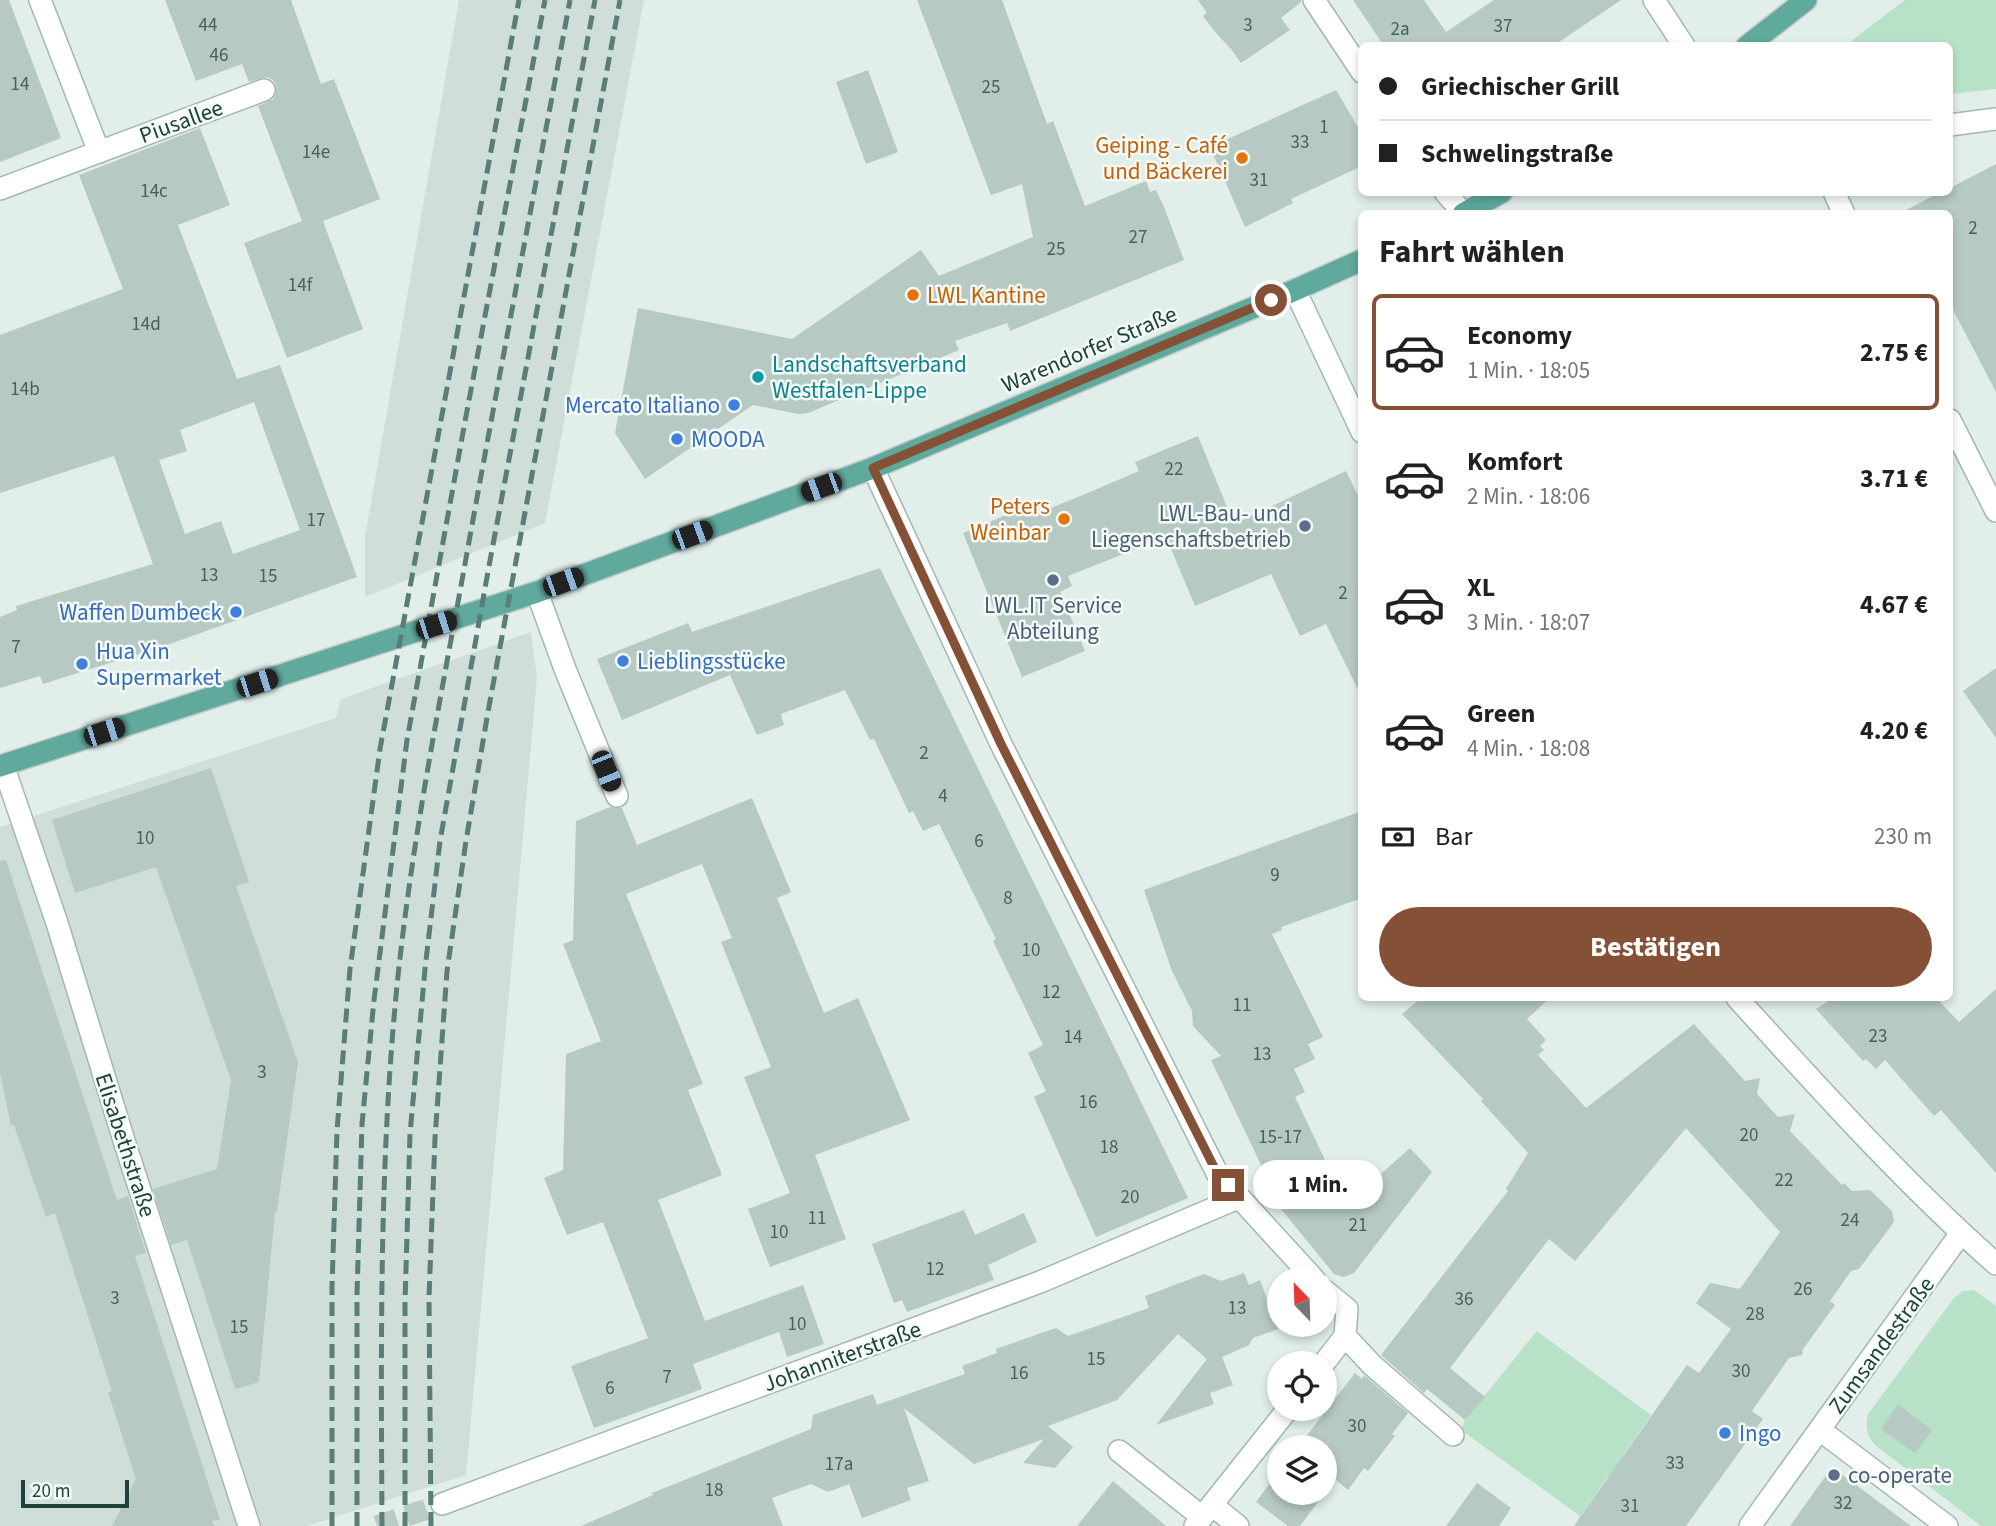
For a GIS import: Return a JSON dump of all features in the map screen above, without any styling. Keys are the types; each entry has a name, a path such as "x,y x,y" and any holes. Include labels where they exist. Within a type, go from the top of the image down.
{"main road":[{"path":"1752,42 1806,0"},
{"path":"1470,210 1495,196"},
{"name":"Warendorfer Straße","path":"2,765 537,592 873,468 1358,262"}],"street":[{"path":"40,0 99,152"},
{"path":"1314,0 1358,66"},
{"path":"1654,0 1681,42"},
{"name":"Piusallee","path":"0,189 264,90"},
{"path":"1953,125 1996,119"},
{"path":"1448,196 1460,210"},
{"path":"1295,290 1358,424"},
{"path":"1953,426 1996,512"},
{"path":"873,468 1007,756 1217,1173 1303,1267"},
{"path":"537,592 560,657 617,796"},
{"name":"Elisabethstraße","path":"2,765 58,923 125,1147 248,1526"},
{"path":"1740,1001 1843,1114 1961,1233 1996,1264"},
{"name":"Johanniterstraße","path":"442,1504 1040,1282 1238,1198"},
{"name":"Zumsandestraße","path":"1947,1526 1820,1430 1961,1233"},
{"path":"1333,1351 1345,1336 1347,1309 1337,1301"},
{"path":"1345,1336 1372,1364 1453,1435"},
{"path":"1203,1516 1278,1421"},
{"path":"1750,1526 1820,1430"},
{"path":"1119,1451 1203,1516 1238,1526"}],"shaded area":[{"path":"459,0 644,0 545,523 365,597 365,537"},
{"path":"531,632 537,678 466,1475 307,1526 0,1526 0,827 336,718 341,699"}],"green space":[{"path":"1905,0 1996,0 1996,89 1953,94 1953,42 1850,42"},
{"path":"1974,1290 1996,1306 1996,1526 1981,1526 1875,1445 1867,1427 1868,1414 1954,1298 1963,1291"},
{"path":"1537,1331 1651,1415 1623,1455 1650,1474 1608,1476 1581,1516 1595,1526 1578,1526 1576,1524 1580,1516 1461,1430 1465,1420"}],"building":[{"path":"0,0 9,0 61,138 0,162"},
{"path":"165,0 291,0 321,84 334,79 380,199 323,221 363,329 287,358 244,243 302,221 258,106 274,99 276,86 273,80 267,77 249,82 242,64 196,81"},
{"path":"917,0 1002,0 1047,124 1053,121 1085,206 1146,181 1150,192 1156,190 1184,260 1010,331 1007,323 955,341 959,350 808,413 799,414 753,405 645,479 615,433 638,308 792,339 921,250 939,276 1033,237 1022,184 991,195"},
{"path":"1198,0 1301,2 1281,18 1290,30 1241,63 1203,16 1207,13"},
{"path":"1353,0 1424,0 1446,32 1494,0 1621,0 1559,42 1381,42"},
{"path":"868,70 898,152 866,164 836,82"},
{"path":"1336,90 1358,127 1358,168 1291,199 1293,203 1245,227 1210,147"},
{"path":"200,128 230,205 178,225 237,379 280,365 357,577 167,645 43,684 40,676 0,688 0,617 17,610 16,606 153,564 114,456 0,493 0,335 123,289 79,175","holes":["254,402 300,530 233,554 221,521 185,534 159,460 187,451 180,430"]},
{"path":"1996,164 1996,392 1953,310 1953,210 1906,210 1933,196 1953,196 1953,186"},
{"path":"1198,436 1234,524 1346,471 1358,496 1358,690 1326,624 1300,636 1271,574 1195,606 1166,537 1068,576 1072,586 1060,592 1085,651 1022,677 963,533 1025,507 1029,517 1090,492 1139,471 1135,462"},
{"path":"880,568 1188,1198 1096,1237 1034,1097 1046,1091 1028,1053 1043,1045 993,941 996,939 939,824 923,831 913,811 909,813 874,739 870,740 845,690 781,714 784,725 757,735 730,675 622,720 597,659 688,623 692,632"},
{"path":"1996,668 1996,738 1963,691"},
{"path":"211,768 249,882 236,886 298,1062 275,1212 259,1382 235,1389 187,1240 171,1245 153,1189 217,1169 231,1080 156,867 75,893 52,820"},
{"path":"752,798 791,892 777,898 824,1013 858,998 910,1120 815,1155 846,1239 770,1267 748,1209 790,1193 744,1077 771,1067 721,942 732,938 702,864 626,894 703,1084 688,1090 722,1175 658,1200 705,1321 803,1285 824,1344 787,1357 779,1332 693,1364 702,1389 594,1428 571,1366 648,1338 603,1222 567,1235 544,1178 563,1170 566,1054 601,1041 563,944 573,940 576,821 610,807 622,808 637,845"},
{"path":"1358,812 1358,899 1281,927 1282,930 1272,934 1323,1037 1308,1044 1315,1059 1294,1069 1305,1092 1295,1097 1327,1164 1333,1160 1358,1192 1369,1178 1373,1181 1410,1148 1432,1172 1354,1273 1344,1277 1337,1275 1337,1267 1328,1267 1268,1193 1273,1190 1211,1060 1221,1056 1193,1026 1192,1011 1172,971 1144,890"},
{"path":"6,860 117,1200 128,1196 146,1253 135,1256 220,1520 212,1521 214,1526 112,1526 136,1479 108,1392 112,1391 55,1213 46,1217 14,1125 11,1126 0,1073 0,861"},
{"path":"1996,989 1996,1173 1941,1110 1934,1116 1885,1060 1876,1069 1866,1059 1863,1061 1816,1009 1828,1001 1939,1001 1959,1022"},
{"path":"1417,1001 1547,1001 1527,1019 1546,1040 1540,1046 1544,1050 1538,1055 1586,1108 1694,1024 1745,1081 1760,1078 1757,1094 1778,1117 1795,1114 1790,1131 1842,1185 1844,1183 1852,1191 1870,1190 1892,1211 1894,1222 1859,1269 1851,1271 1830,1301 1835,1305 1803,1349 1802,1355 1789,1358 1752,1411 1763,1419 1686,1526 1574,1526 1687,1365 1699,1373 1731,1329 1696,1303 1710,1283 1740,1289 1780,1232 1686,1128 1575,1261 1549,1239 1450,1368 1485,1397 1465,1420 1427,1389 1424,1393 1381,1355 1508,1191 1506,1189 1528,1153 1481,1101 1483,1099 1402,1014"},
{"path":"964,1210 975,1235 1024,1213 1037,1242 988,1265 994,1280 907,1312 902,1300 894,1303 872,1244"},
{"path":"1244,1273 1249,1285 1260,1280 1267,1299 1267,1333 1253,1338 1249,1345 1222,1357 1233,1385 1210,1393 1214,1404 1156,1425 1207,1359 1178,1334 1117,1400 1048,1426 1073,1447 1055,1468 1023,1463 1044,1439 974,1464 904,1408 929,1481 907,1488 911,1500 862,1518 849,1484 828,1492 811,1484 772,1498 783,1526 581,1526 653,1495 652,1493 811,1429 813,1415 873,1394 877,1405 965,1374 962,1366 997,1353 996,1349 1056,1328 1068,1336 1149,1308 1145,1296 1204,1274 1221,1281"},
{"path":"1355,1373 1362,1379 1364,1375 1408,1413 1392,1434 1395,1436 1368,1471 1364,1468 1348,1490 1337,1481 1337,1435 1307,1435 1318,1421 1337,1421 1337,1396"},
{"path":"1898,1404 1932,1430 1915,1453 1881,1429"},
{"path":"1832,1467 1911,1526 1790,1526"},
{"path":"1113,1481 1166,1526 1077,1526"},
{"path":"1477,1483 1511,1508 1499,1526 1446,1526"},
{"path":"1267,1487 1267,1505 1316,1505 1300,1526 1288,1526 1256,1502"}],"tunnel":[{"path":"377,1526 442,1504"}],"railway":[{"path":"332,1526 332,1287 337,1130 350,969 380,749 519,0"},
{"path":"357,1526 357,1295 362,1124 374,1000 407,740 545,0"},
{"path":"382,1526 384,1182 392,1045 404,927 434,732 570,0"},
{"path":"405,1526 405,1303 410,1134 440,841 595,0"},
{"path":"431,1526 429,1298 435,1138 447,971 488,712 620,0"}],"place":[{"name":"Geiping - Café und Bäckerei","path":"1242,158"},
{"name":"LWL Kantine","path":"913,295"},
{"name":"Landschaftsverband Westfalen-Lippe","path":"758,377"},
{"name":"Mercato Italiano","path":"734,405"},
{"name":"MOODA","path":"677,439"},
{"name":"Peters Weinbar","path":"1064,519"},
{"name":"LWL-Bau- und Liegenschaftsbetrieb","path":"1305,526"},
{"name":"LWL.IT Service Abteilung","path":"1053,580"},
{"name":"Waffen Dumbeck","path":"236,612"},
{"name":"Lieblingsstücke","path":"623,661"},
{"name":"Hua Xin Supermarket","path":"82,664"},
{"name":"Ingo","path":"1725,1433"},
{"name":"co-operate","path":"1834,1475"}],"route":[{"path":"1228,1185 1217,1173 1001,744 873,468 1271,300"}]}
